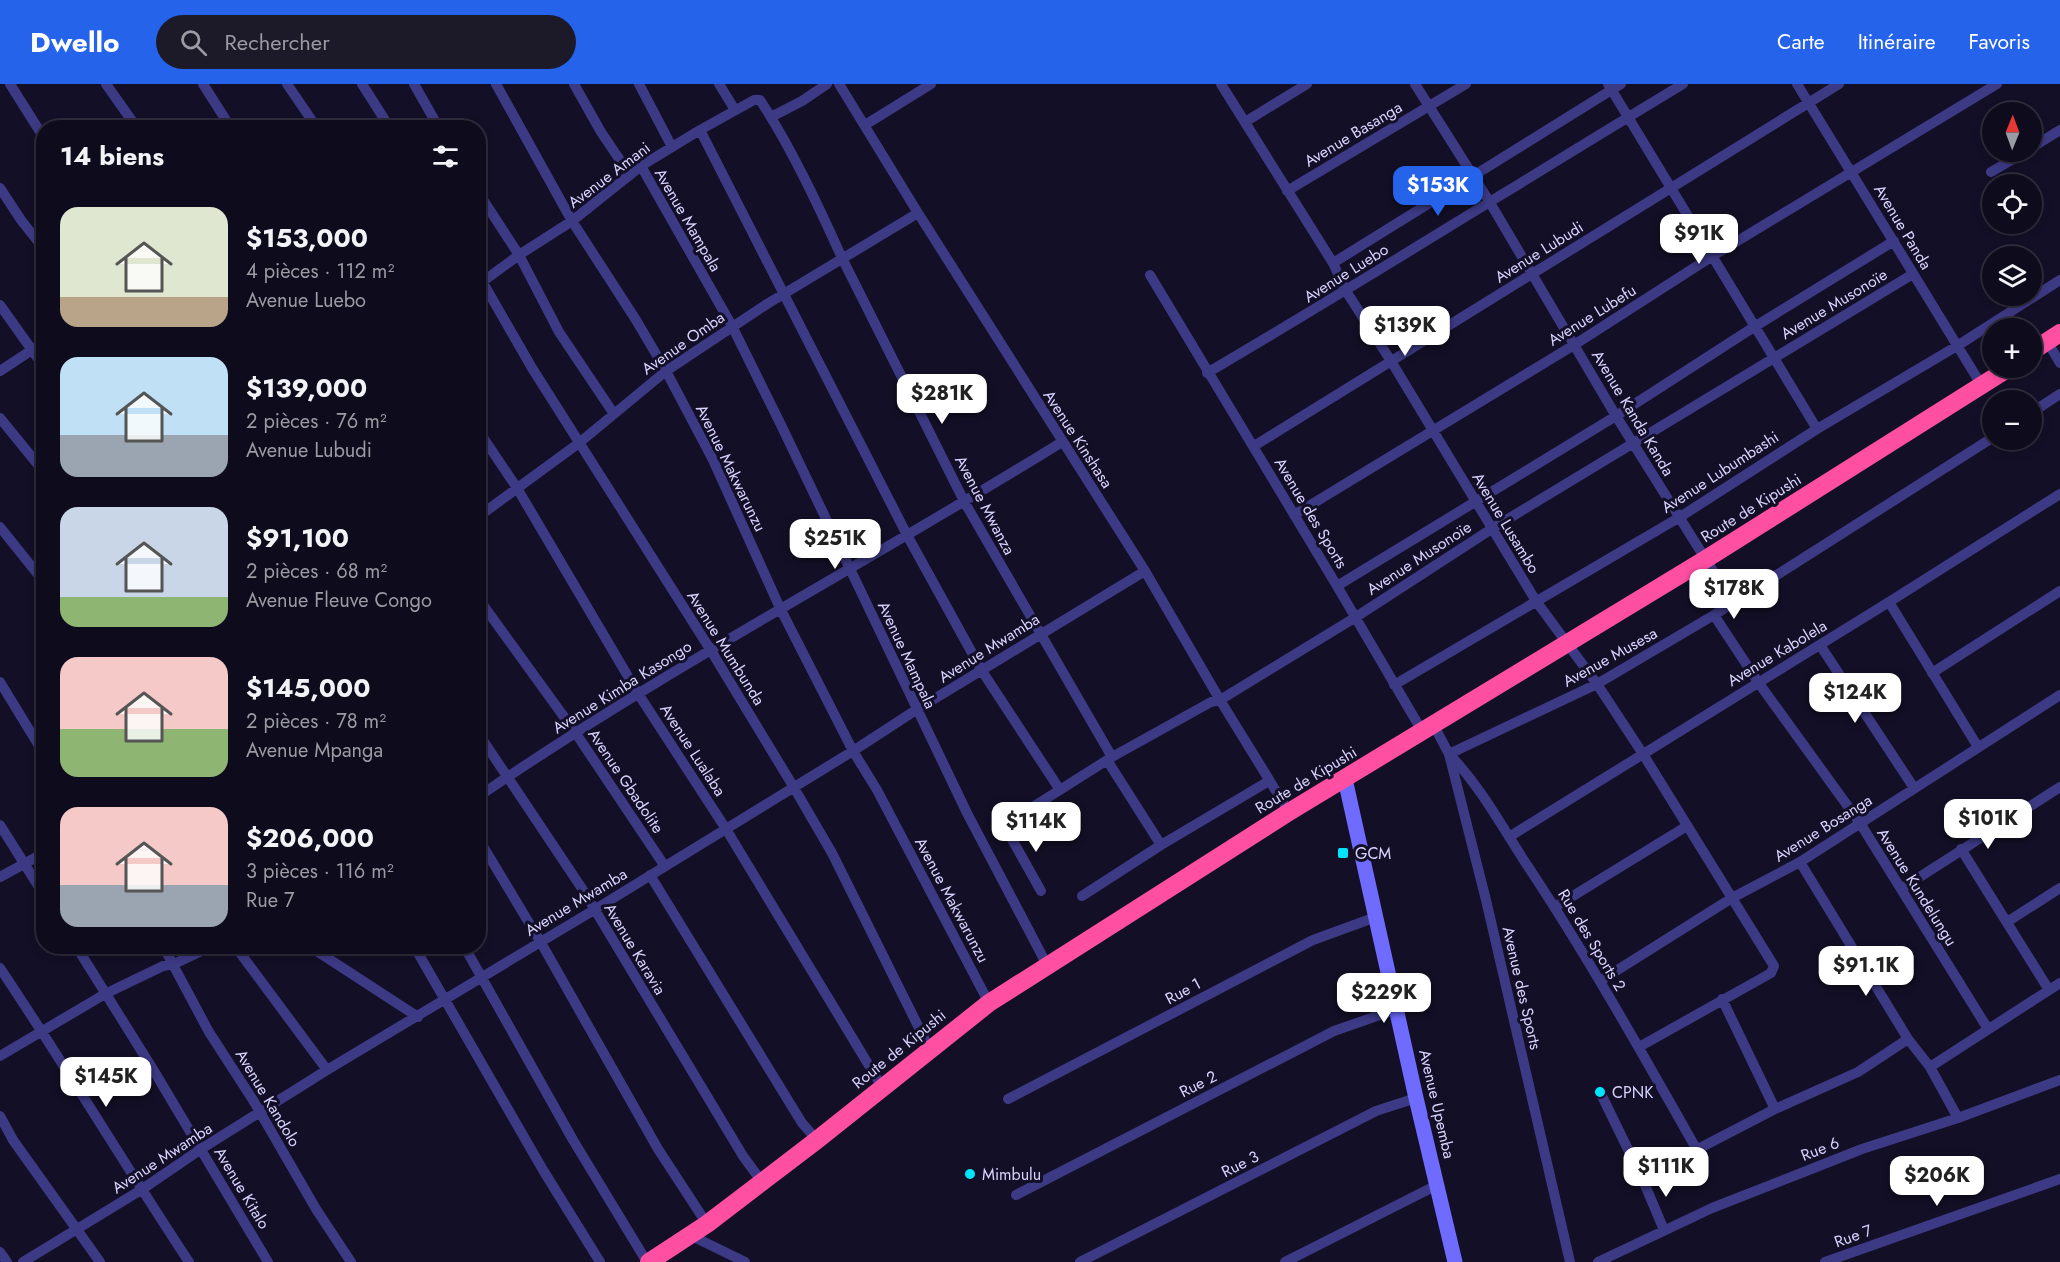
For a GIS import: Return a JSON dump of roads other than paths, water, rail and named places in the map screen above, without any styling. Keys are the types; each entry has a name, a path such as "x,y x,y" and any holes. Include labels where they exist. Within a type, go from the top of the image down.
{"highway":[{"name":"Route de Kipushi","path":"648,1262 707,1224 817,1140 989,1002 1289,812 1706,559 1994,378"}],"street":[{"path":"10,84 36,125"},
{"path":"106,84 131,120"},
{"path":"202,84 226,120"},
{"path":"287,84 312,120"},
{"path":"362,84 385,120"},
{"path":"414,84 434,120"},
{"name":"Avenue Makwarunzu","path":"496,84 572,221 666,371 712,460 780,608 853,751 909,849 989,1002"},
{"name":"Avenue Mampala","path":"574,84 601,132 630,175"},
{"path":"639,84 672,147"},
{"path":"719,84 735,110"},
{"path":"771,117 802,101 827,84"},
{"name":"Avenue Kinshasa","path":"839,84 1145,571 1289,812"},
{"path":"865,125 931,84"},
{"name":"Avenue Lusambo","path":"1221,84 1333,263 1346,291 1536,601 1596,684 1642,754 1774,966 1774,970 1722,999"},
{"path":"1245,122 1307,84"},
{"name":"Avenue Kanda Kanda","path":"1415,84 1489,201 1616,416 1733,603"},
{"name":"Avenue Basanga","path":"1287,191 1466,84"},
{"name":"Avenue Luebo","path":"1207,373 1346,291 1489,201 1683,84"},
{"name":"Avenue Panda","path":"1797,84 1982,386"},
{"name":"Avenue Lubudi","path":"1254,446 1839,84"},
{"name":"Avenue Lubefu","path":"1294,515 1574,345 1711,257 1993,85"},
{"path":"1613,86 1627,117 1816,429"},
{"name":"Avenue Luebo","path":"1333,263 1613,86"},
{"name":"Avenue Amani","path":"486,276 572,221 640,166 735,110 756,99 761,102"},
{"name":"Avenue Mwanza","path":"761,102 827,225 965,502 1161,845"},
{"path":"700,130 907,535 982,671 1060,790"},
{"path":"2042,141 2060,130"},
{"path":"1991,172 2008,162"},
{"name":"Avenue Mampala","path":"640,166 732,327 850,567 916,710 1047,965"},
{"path":"0,188 36,239"},
{"path":"486,204 519,255 559,332 614,414"},
{"name":"Avenue Omba","path":"486,511 579,443 666,371 842,258 918,213"},
{"name":"Avenue Musonoïe","path":"1337,586 1616,416 1754,327 1894,241"},
{"name":"Avenue Musonoïe","path":"1041,891 1005,825 1110,758 1211,702 1220,700 1356,617 1492,528 1913,274"},
{"name":"Avenue des Sports","path":"1150,275 1356,617 1394,685 1449,754 1486,900 1570,1262"},
{"name":"Avenue Lubumbashi","path":"1394,685 1680,517 1816,429 1957,346 2060,280"},
{"name":"Avenue Mumbunda","path":"486,290 532,368 710,649 793,786 832,853 929,1048"},
{"path":"0,305 36,356"},
{"path":"2054,337 2060,363"},
{"path":"0,371 36,347"},
{"path":"2042,406 2060,394"},
{"path":"0,418 36,462"},
{"name":"Avenue Lualaba","path":"486,442 517,488 639,695 726,829 882,1087"},
{"name":"Avenue Kimba Kasongo","path":"486,791 576,732 710,649 965,502 1062,442"},
{"name":"Avenue Musesa","path":"1449,754 1596,684 1714,615 1982,444"},
{"name":"Avenue Kabolela","path":"1509,837 2060,494"},
{"path":"0,527 36,572"},
{"name":"Avenue Mwamba","path":"23,1262 141,1190 201,1149 327,1070 594,910 1145,571"},
{"path":"1932,673 2060,591"},
{"path":"1889,602 1978,747"},
{"name":"Avenue Gbadolite","path":"486,609 576,732 664,865"},
{"name":"Avenue Kundelungu","path":"1714,615 1758,682 1860,823 1988,1029"},
{"path":"1820,645 1914,788"},
{"path":"0,682 36,741"},
{"name":"Avenue Bosanga","path":"1600,981 1732,898 1800,862 2060,695"},
{"name":"Avenue Karavia","path":"486,745 583,890 743,1156 762,1182"},
{"name":"Rue des Sports 2","path":"1449,754 1468,774 1555,907 1639,1047 1697,1150"},
{"name":"Avenue Upemba","path":"1345,778 1455,1262"},
{"path":"1082,896 1161,845 1269,781"},
{"path":"1901,889 2060,787"},
{"path":"0,825 36,882"},
{"path":"1555,907 1687,826"},
{"path":"1961,849 2049,990"},
{"path":"486,851 540,941 658,1149 707,1224"},
{"path":"0,877 36,857"},
{"path":"1800,862 1908,1039 1930,1067 1958,1118"},
{"path":"650,875 802,1124 817,1140"},
{"path":"2007,922 2060,888"},
{"name":"Rue 1","path":"1008,1099 1313,940 1376,917"},
{"name":"Avenue Kitalo","path":"81,954 268,1262"},
{"name":"Avenue Kandolo","path":"168,954 209,1032 316,1209 351,1262"},
{"path":"0,1056 105,994 163,966 174,964 195,954"},
{"path":"241,954 327,1070"},
{"path":"321,954 418,1017"},
{"path":"419,954 543,1170 600,1262"},
{"path":"469,954 620,1221 648,1262"},
{"path":"0,968 189,1262"},
{"path":"1930,1067 2060,983"},
{"path":"1639,1047 1722,999 1775,1109"},
{"name":"Rue 2","path":"1016,1195 1334,1031 1397,1009"},
{"path":"1642,1178 1775,1109 1858,1072 1908,1039"},
{"name":"Rue 6","path":"1599,1262 1712,1208 1862,1149 1958,1118 2060,1080"},
{"path":"1600,1092 1642,1178 1664,1230"},
{"name":"Rue 3","path":"1080,1262 1376,1111 1416,1098"},
{"path":"0,1116 13,1140 100,1262"},
{"name":"Rue 7","path":"1825,1262 2060,1179"},
{"path":"1285,1262 1437,1185"},
{"path":"690,1235 745,1262"},
{"path":"0,1252 7,1262"}],"place":[{"name":"GCM","path":"1343,853"},
{"name":"CPNK","path":"1600,1092"},
{"name":"Mimbulu","path":"970,1174"}]}
